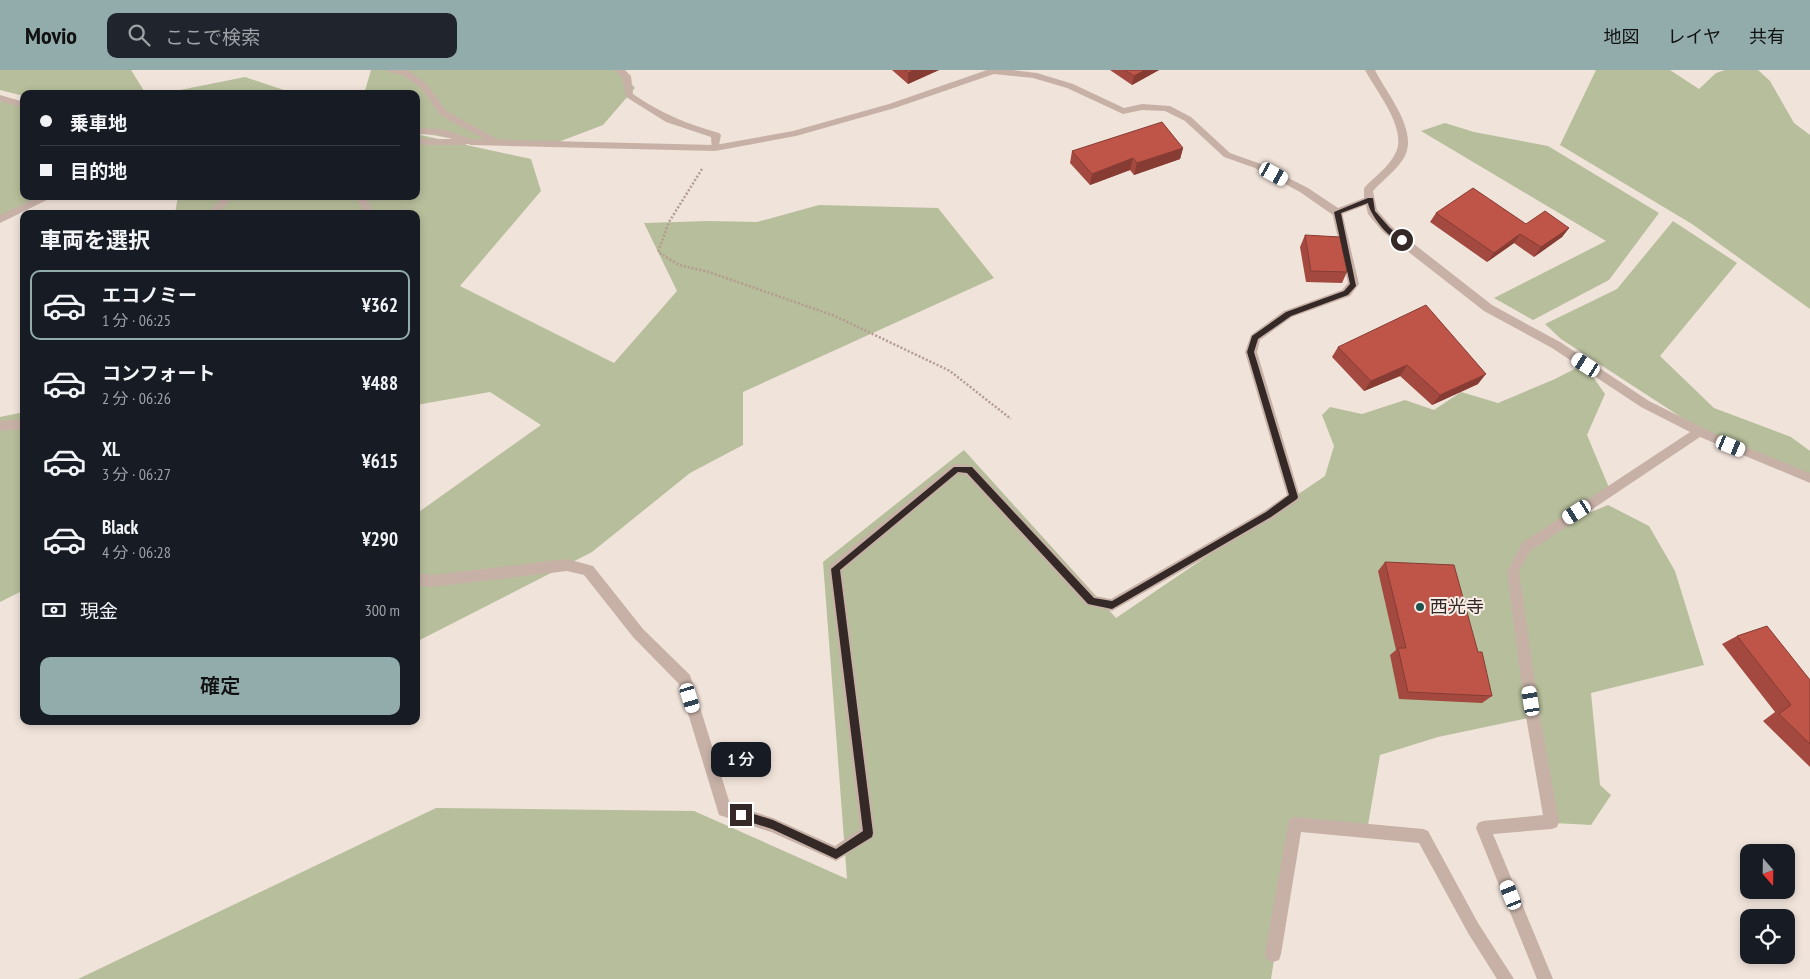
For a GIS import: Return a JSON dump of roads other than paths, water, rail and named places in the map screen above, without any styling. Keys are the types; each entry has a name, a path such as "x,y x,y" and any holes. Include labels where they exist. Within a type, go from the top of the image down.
{"street":[{"path":"392,70 405,72 424,86 443,112 498,143"},
{"path":"619,70 626,76 629,95 652,113 687,128 716,135 715,148"},
{"path":"1369,70 1395,112 1403,134 1401,153 1368,190 1372,211 1387,229 1488,308 1556,345 1645,404 1700,431 1810,478"},
{"path":"420,142 715,148 811,129 892,106 993,71 1034,76 1070,86 1123,111 1142,107 1167,108 1188,119 1227,154 1258,166 1304,190 1337,212 1354,284 1346,293 1288,314 1255,338 1250,352 1294,497 1112,605 1091,601 969,470 956,469 835,569 868,833 836,854 773,825 724,810 685,680 638,633 588,570 567,565 431,581 420,579"},
{"path":"0,98 20,104"},
{"path":"420,131 441,132 465,142"},
{"path":"0,219 41,200"},
{"path":"215,210 226,200"},
{"path":"1337,212 1370,200"},
{"path":"0,426 20,424"},
{"path":"1546,979 1483,828 1552,822 1536,734 1513,572 1526,547 1700,431"},
{"path":"1273,954 1296,824 1423,836 1474,928 1506,979"}],"place":[{"name":"西光寺","path":"1420,607"}]}
